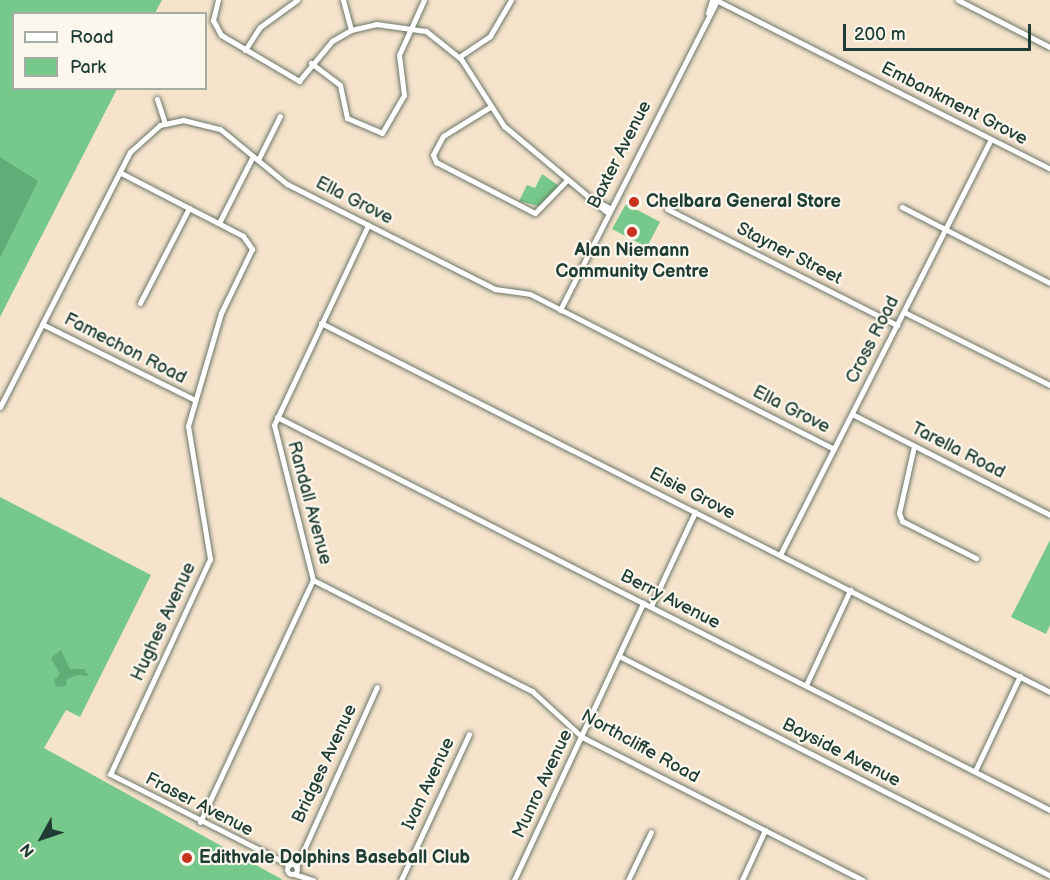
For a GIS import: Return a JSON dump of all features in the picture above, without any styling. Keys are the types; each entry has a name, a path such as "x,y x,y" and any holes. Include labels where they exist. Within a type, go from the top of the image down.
{"street":[{"path":"219,0 215,27 245,50 299,81 312,63 351,30 376,24 426,31 459,57 490,107 566,181 609,210"},
{"path":"245,50 260,27 297,0"},
{"path":"343,0 351,30"},
{"path":"312,63 340,85 347,118 382,133 404,95 399,55 424,0"},
{"path":"459,57 490,36 511,0"},
{"name":"Baxter Avenue","path":"560,310 715,0"},
{"name":"Embankment Grove","path":"715,0 1050,169"},
{"path":"958,0 1050,47"},
{"path":"0,406 120,173 142,138 165,124 157,99"},
{"path":"490,107 443,136 433,155 436,162 535,213 566,181"},
{"path":"219,223 280,116"},
{"name":"Ella Grove","path":"165,124 206,123 287,184 495,289 530,294 834,449"},
{"name":"Cross Road","path":"780,555 990,139"},
{"name":"Hughes Avenue","path":"110,774 210,559 210,535 189,453 195,400 221,313 251,254 249,240 120,173"},
{"path":"902,207 1050,283"},
{"path":"140,303 189,208"},
{"name":"Stayner Street","path":"667,209 897,325"},
{"name":"Randall Avenue","path":"200,822 314,580 274,431 277,417 369,225"},
{"path":"904,312 1050,385"},
{"name":"Elsie Grove","path":"321,323 1050,692"},
{"name":"Famechon Road","path":"42,324 195,400"},
{"name":"Tarella Road","path":"852,414 1050,515"},
{"name":"Berry Avenue","path":"277,417 1050,810"},
{"path":"914,446 898,513 902,521 975,558"},
{"path":"651,606 695,512"},
{"name":"Northcliffe Road","path":"314,580 532,691 582,736 863,880"},
{"path":"806,685 850,590"},
{"name":"Munro Avenue","path":"514,880 643,603"},
{"name":"Bayside Avenue","path":"619,657 1050,876"},
{"path":"975,771 1020,676"},
{"name":"Bridges Avenue","path":"287,880 377,687"},
{"name":"Ivan Avenue","path":"401,880 469,734"},
{"name":"Fraser Avenue","path":"110,774 310,879"},
{"path":"742,880 765,830"},
{"path":"628,880 651,832"}],"green space":[{"path":"0,0 162,0 156,12 12,12 12,90 116,90 0,317"},
{"path":"0,157 38,181 0,258"},
{"path":"542,174 559,186 542,207 519,201 527,185 535,188"},
{"path":"626,204 660,222 647,247 612,229"},
{"path":"0,497 151,575 80,717 66,710 44,748 283,880 0,880"},
{"path":"1050,540 1050,625 1046,634 1011,617"},
{"path":"61,650 70,669 84,669 89,676 77,675 67,679 66,686 56,687 54,680 60,674 51,658"}],"place":[{"name":"Chelbara General Store","path":"634,202"},
{"name":"Alan Niemann Community Centre","path":"632,232"},
{"name":"Edithvale Dolphins Baseball Club","path":"187,858"}]}
